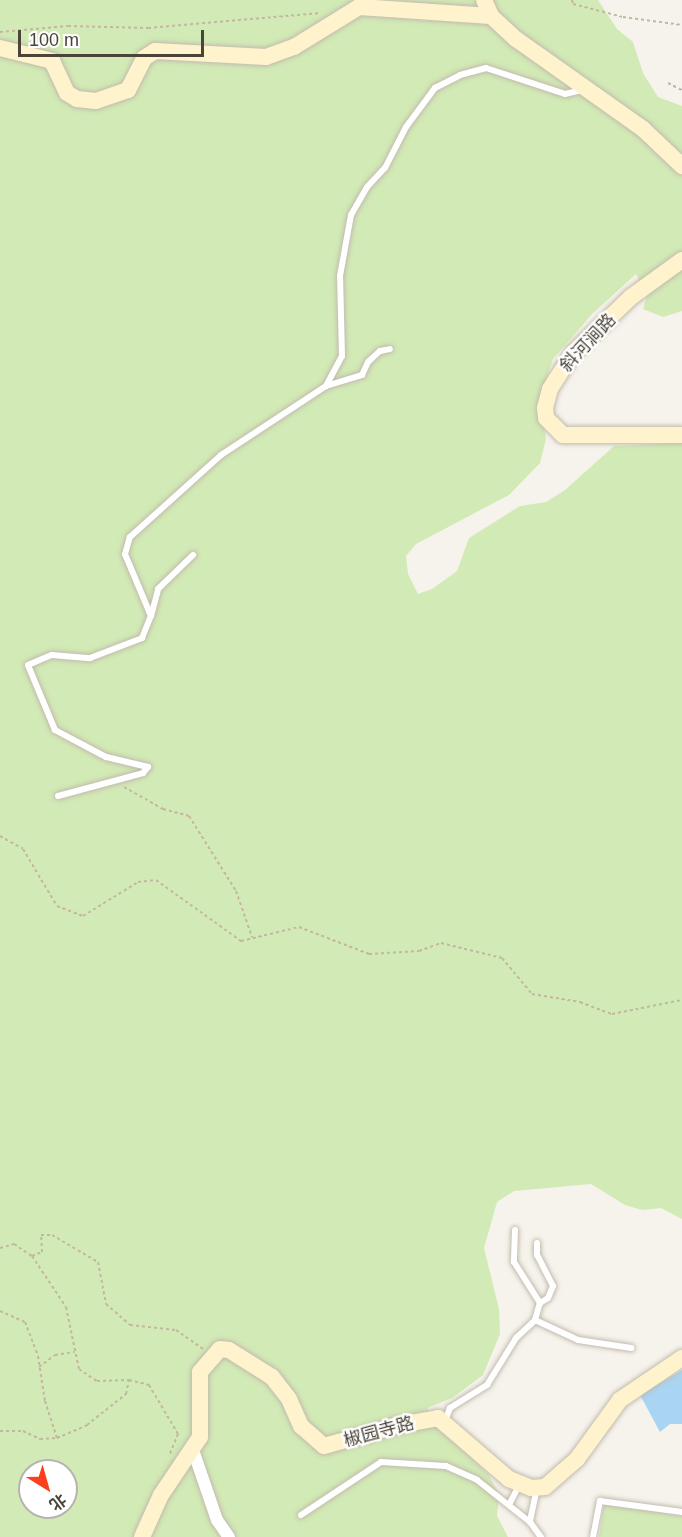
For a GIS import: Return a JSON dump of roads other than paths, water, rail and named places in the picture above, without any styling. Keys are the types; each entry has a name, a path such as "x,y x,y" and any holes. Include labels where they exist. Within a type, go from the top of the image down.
{"street":[{"path":"484,0 490,16 584,90 643,129 682,165"},
{"path":"0,48 52,61 67,93 77,99 96,101 128,90 144,58 155,51 266,57 294,46 359,7 490,16"},
{"name":"斜河涧路","path":"682,260 632,297 573,353 550,389 545,408 546,418 563,435 682,435"},
{"name":"椒园寺路","path":"193,1450 200,1437 200,1372 210,1356 220,1349 230,1350 272,1377 289,1399 301,1426 324,1446 399,1425 438,1418 444,1421"},
{"path":"444,1421 479,1456 520,1484 537,1488 545,1486 576,1459 620,1400 682,1358"},
{"path":"142,1537 172,1478 193,1450"},
{"path":"193,1450 217,1520 229,1537"}],"lane":[{"path":"326,386 342,356 340,276 351,215 435,88 460,75 486,68 565,94 584,90"},
{"path":"151,616 126,554 130,537 221,455 326,386 362,375 368,362 381,351 390,349"},
{"path":"58,796 104,781 143,773 148,767 106,758 55,730 28,665 52,655 90,658 142,638 158,589 193,555"},
{"path":"515,1230 514,1262 540,1303"},
{"path":"444,1421 450,1408 487,1385 516,1338 535,1320 540,1303 548,1298 553,1286 537,1255 537,1243"},
{"path":"535,1320 578,1340 631,1348"},
{"path":"302,1515 381,1462 446,1466 477,1480 510,1503 530,1522 541,1537"},
{"path":"510,1503 520,1484"},
{"path":"530,1522 537,1488"},
{"path":"593,1537 600,1501 682,1512"}],"water":[{"path":"682,1370 682,1424 670,1424 660,1432 640,1395"}]}
